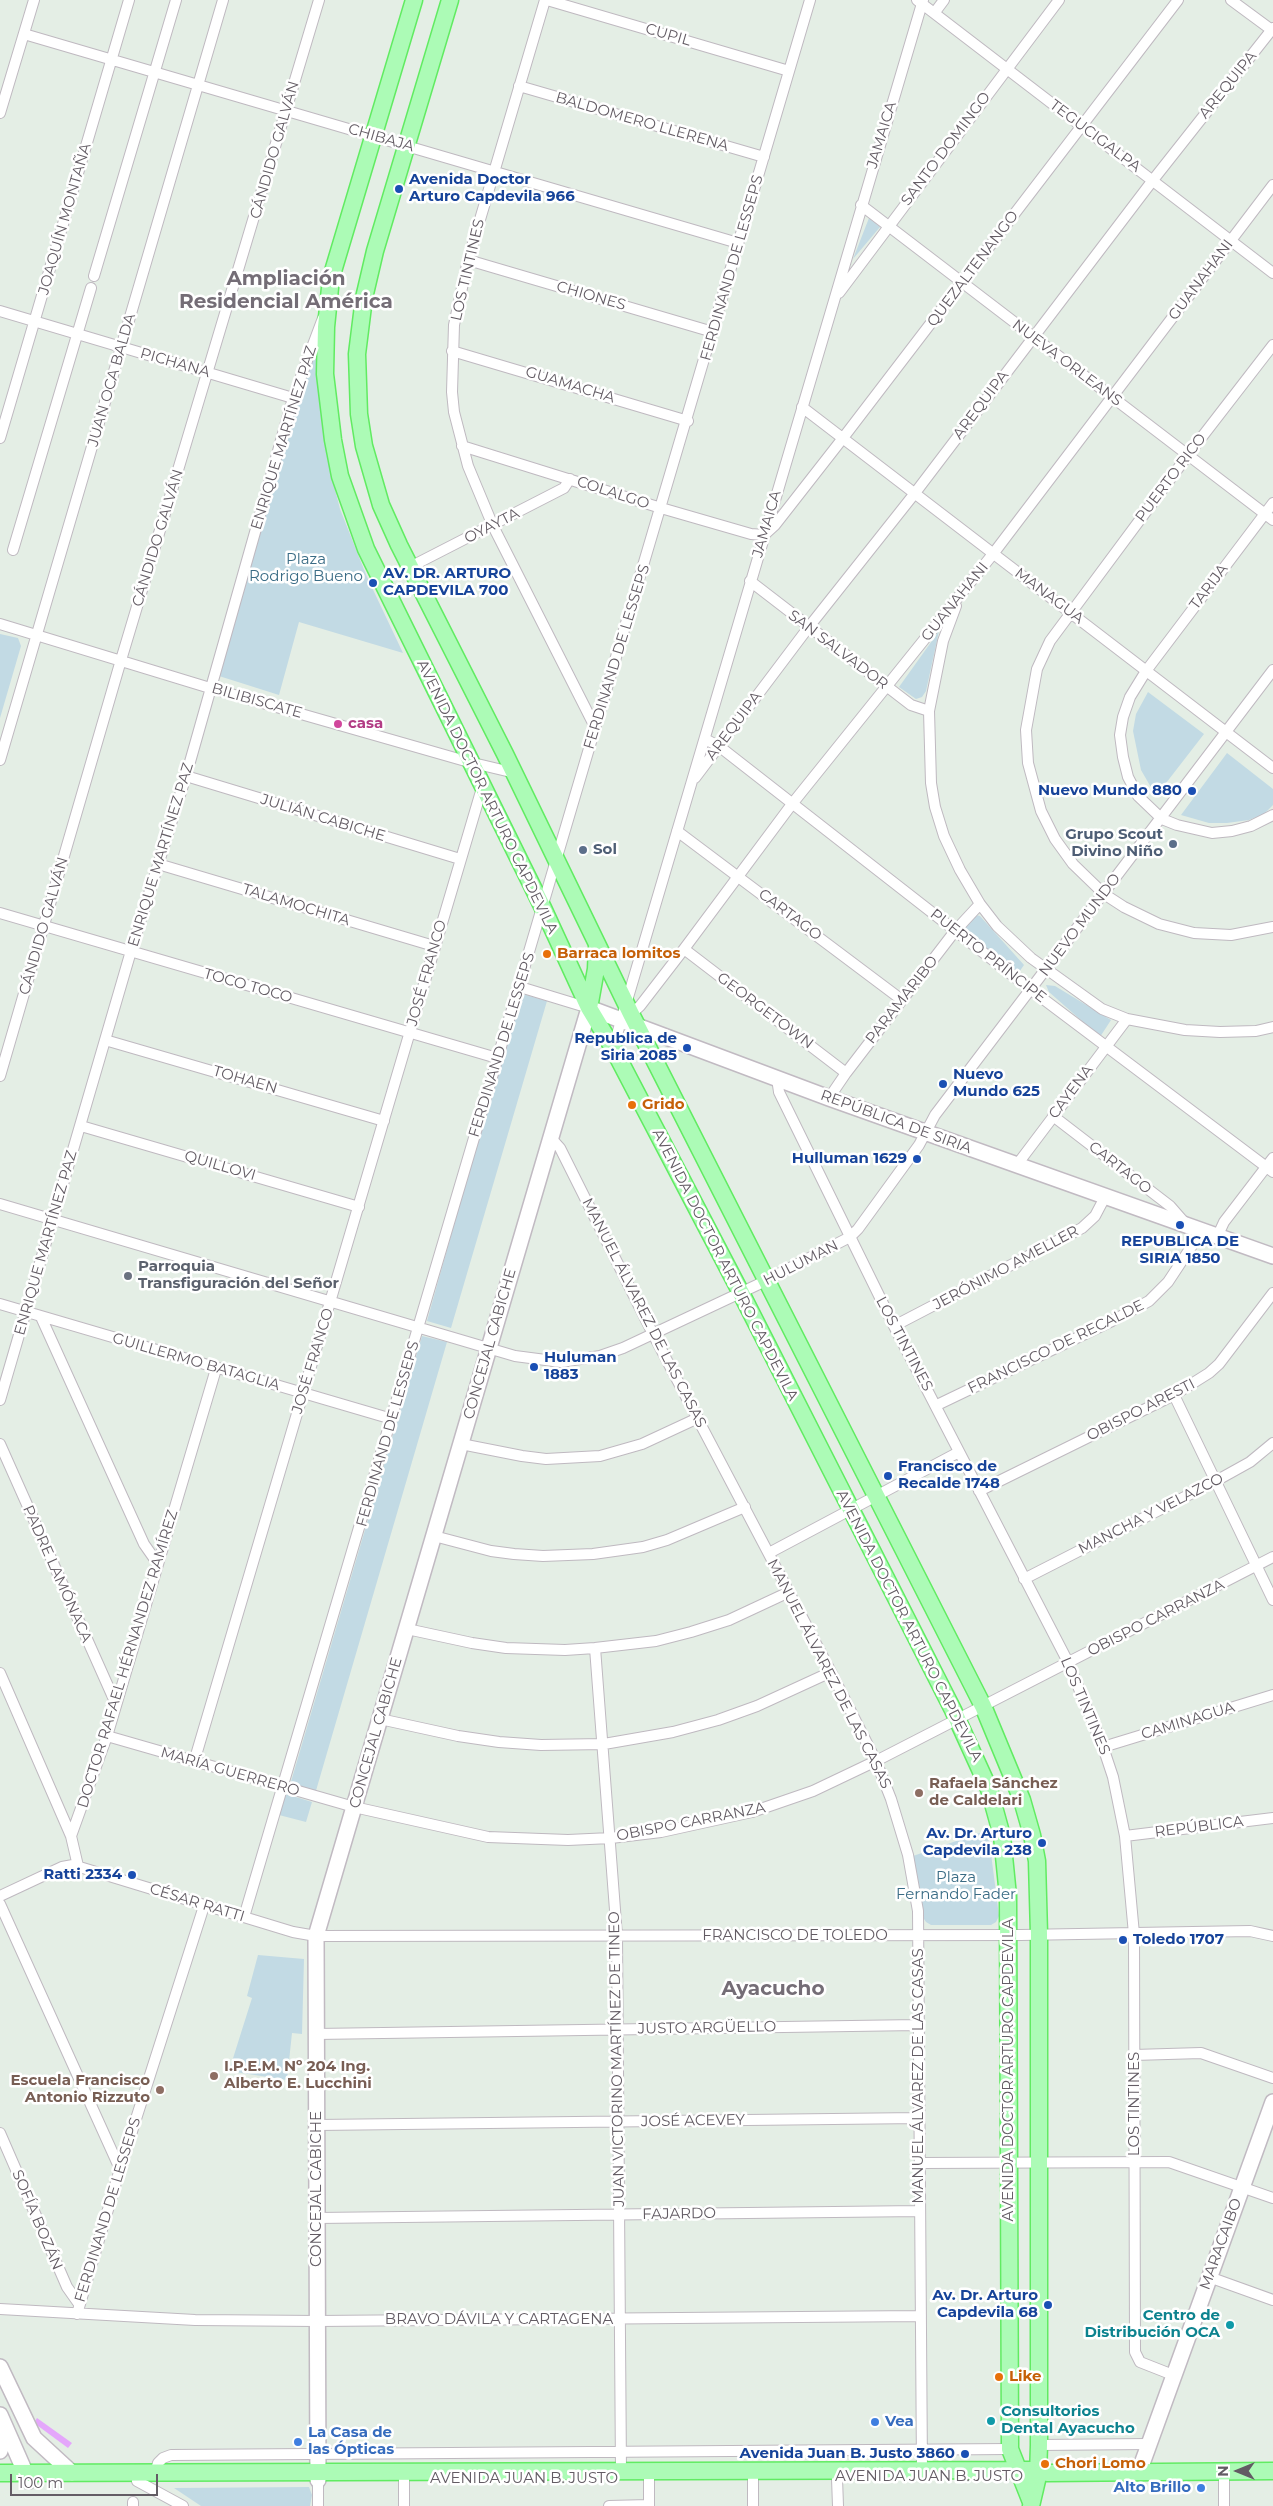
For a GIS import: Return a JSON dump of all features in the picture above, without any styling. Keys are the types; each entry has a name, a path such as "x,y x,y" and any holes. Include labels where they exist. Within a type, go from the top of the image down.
{"main road":[{"name":"AVENIDA DOCTOR ARTURO CAPDEVILA","path":"414,0 334,262 327,312 325,374 328,404 343,484 366,549 589,1008 613,1048 741,1293 958,1719 989,1789 999,1822 1007,1862 1009,1935 1010,2449 1031,2504"},
{"name":"AVENIDA DOCTOR ARTURO CAPDEVILA","path":"450,0 368,279 359,328 357,372 359,414 373,479 381,505 410,567 557,860 597,942 629,1015 983,1706 1022,1800 1037,1861 1039,1934 1037,2163 1038,2445 1041,2473 1031,2504"},
{"path":"589,1008 596,969 597,942"},
{"name":"REPÚBLICA DE SIRIA","path":"589,1008 629,1015 829,1098 1016,1166 1202,1229 1273,1256"},
{"name":"CONCEJAL CABICHE","path":"318,2476 316,1936 589,1008"},
{"name":"MARACAIBO","path":"1139,2472 1273,2102"},
{"path":"0,2368 34,2438 52,2458 72,2473"},
{"path":"0,2451 2,2420"},
{"path":"2,2420 27,2477"},
{"name":"AVENIDA JUAN B. JUSTO","path":"404,2476 621,2471 922,2470 1018,2473"},
{"name":"AVENIDA JUAN B. JUSTO","path":"0,2482 27,2477 72,2473 837,2478 1018,2473 1273,2472"},
{"name":"AVENIDA JUAN B. JUSTO","path":"0,2473 27,2477 138,2481 318,2476"}],"street":[{"path":"0,113 34,0"},
{"name":"JOAQUÍN MONTAÑA","path":"0,438 129,0"},
{"path":"94,276 176,0"},
{"name":"JUAN OCA BALDA","path":"0,760 223,0"},
{"name":"CÁNDIDO GALVÁN","path":"0,1076 121,660 209,372 319,0"},
{"name":"CUPIL","path":"546,0 790,71"},
{"name":"LOS TINTINES","path":"546,0 468,260 454,325 452,351 453,406 462,446 492,526 595,727"},
{"name":"FERDINAND DE LESSEPS","path":"244,1918 497,1058 520,987 595,727 688,421 738,243 810,0"},
{"path":"935,12 944,0"},
{"name":"SANTO DOMINGO","path":"834,299 1059,0"},
{"name":"QUEZALTENANGO","path":"764,535 775,525 963,283 1178,0"},
{"path":"1231,0 1273,30"},
{"name":"TEGUCIGALPA","path":"920,1 1005,70 1082,125 1273,273"},
{"name":"JAMAICA","path":"613,1048 629,1015 677,831 920,1"},
{"name":"AREQUIPA","path":"691,784 808,628 915,493 1152,180 1273,30"},
{"name":"CHIBAJA","path":"24,34 738,243"},
{"name":"BALDOMERO LLERENA","path":"519,86 764,157"},
{"name":"GUANAHANI","path":"629,1015 640,1006 792,804 993,554 1273,185"},
{"name":"NUEVA ORLEANS","path":"861,205 1269,517"},
{"name":"CHIONES","path":"468,260 713,332"},
{"path":"13,550 79,334 91,288"},
{"name":"PICHANA","path":"0,311 293,398"},
{"name":"ENRIQUE MARTÍNEZ PAZ","path":"0,1400 105,1040 186,776 293,398 319,325 327,312"},
{"name":"PUERTO RICO","path":"1273,345 1188,455 1050,641 1037,670 1026,730 1028,763 1041,811 1055,838 1073,864 1104,894 1124,908 1159,924 1194,933 1240,934 1273,927"},
{"name":"GUAMACHA","path":"452,351 688,421"},
{"name":"MANAGUA","path":"802,407 1273,768"},
{"name":"COLALGO","path":"462,446 661,508 751,534 764,535"},
{"name":"OYAYTA","path":"410,567 564,488 570,479"},
{"name":"TARIJA","path":"1162,819 1138,796 1128,776 1123,757 1120,735 1123,717 1130,697 1146,671 1269,517 1273,504"},
{"name":"SAN SALVADOR","path":"750,581 808,628 886,686 917,708 929,711"},
{"path":"960,595 943,641 929,711 929,742 935,806 944,836 960,870 980,904 997,926 1046,970 1102,1009 1127,1019 1185,1030 1220,1032 1273,1027"},
{"name":"BILIBISCATE","path":"0,624 210,688 469,762 514,773"},
{"name":"NUEVO MUNDO","path":"925,1133 935,1115 1162,819 1273,670"},
{"name":"PUERTO PRÍNCIPE","path":"705,739 720,747 1030,990 1270,1169"},
{"name":"JULIÁN CABICHE","path":"186,776 460,859"},
{"name":"JOSÉ FRANCO","path":"194,1762 482,788"},
{"path":"1162,819 1177,825 1212,833 1251,826 1273,815"},
{"name":"CARTAGO","path":"677,831 902,1000"},
{"name":"TALAMOCHITA","path":"158,864 434,946"},
{"name":"PARAMARIBO","path":"829,1098 955,931 980,904"},
{"name":"TOCO TOCO","path":"0,913 497,1058"},
{"name":"GEORGETOWN","path":"684,949 846,1073"},
{"name":"REPÚBLICA DE SIRIA","path":"520,987 589,1008"},
{"name":"CAYENA","path":"1016,1166 1127,1019"},
{"name":"TOHAEN","path":"105,1040 384,1121"},
{"name":"LOS TINTINES","path":"777,1078 779,1092 894,1326 1068,1662 1103,1747 1113,1777 1125,1836 1134,1934 1135,2352 1140,2362 1173,2375"},
{"name":"CARTAGO","path":"1053,1116 1170,1206 1184,1223"},
{"name":"QUILLOVI","path":"81,1126 359,1207"},
{"name":"HULUMAN","path":"0,1204 489,1348 532,1360 561,1362 600,1356 653,1334 741,1293 850,1237 919,1145 925,1133"},
{"name":"MANUEL ÁLVAREZ DE LAS CASAS","path":"551,1138 560,1148 653,1334 876,1761 891,1799 908,1855 918,1911 922,2470"},
{"path":"1218,1235 1224,1222 1270,1169 1273,1158"},
{"name":"JERÓNIMO AMELLER","path":"894,1326 1082,1228 1095,1216 1105,1197"},
{"name":"FRANCISCO DE RECALDE","path":"936,1406 1112,1321 1149,1301 1168,1282 1202,1229"},
{"name":"OBISPO ARESTI","path":"979,1491 1174,1395 1209,1373 1219,1364 1273,1293"},
{"name":"GUILLERMO BATAGLIA","path":"0,1304 216,1369 392,1419"},
{"path":"41,1317 144,1544 158,1564"},
{"name":"DOCTOR RAFAEL HÉRNANDEZ RAMÍREZ","path":"71,1836 107,1736 216,1369"},
{"path":"1174,1395 1214,1482 1273,1600"},
{"path":"461,1444 522,1456 576,1458 626,1450 656,1439 698,1418"},
{"name":"MANCHA Y VELAZCO","path":"1024,1579 1214,1482 1250,1462 1273,1443"},
{"name":"PADRE LAMÓNACA","path":"0,1444 116,1704"},
{"path":"769,1553 959,1452"},
{"path":"434,1536 491,1551 514,1554 543,1556 593,1554 643,1547 667,1540 745,1508"},
{"name":"OBISPO CARRANZA","path":"354,1807 488,1837 533,1840 611,1838 661,1832 752,1812 793,1800 876,1761 1273,1557"},
{"path":"406,1628 472,1643 506,1648 547,1650 595,1648 656,1641 691,1632 729,1620 789,1592"},
{"name":"JUAN VICTORINO MARTÍNEZ DE TINEO","path":"595,1648 604,1744 617,1936 621,2471"},
{"path":"380,1719 458,1736 499,1742 541,1745 604,1744 673,1732 718,1720 757,1706 831,1672"},
{"path":"0,1673 71,1836 78,1866 62,1867 0,1896"},
{"name":"CAMINAGUA","path":"1103,1747 1273,1695"},
{"name":"MARÍA GUERRERO","path":"107,1736 354,1807"},
{"name":"REPÚBLICA","path":"1125,1836 1273,1818"},
{"name":"CÉSAR RATTI","path":"78,1866 244,1918 293,1932 316,1936"},
{"path":"0,1904 120,2169"},
{"name":"FERDINAND DE LESSEPS","path":"77,2314 120,2169 204,1906"},
{"name":"FRANCISCO DE TOLEDO","path":"316,1936 1009,1935 1250,1931 1273,1936"},
{"name":"JUSTO ARGÜELLO","path":"316,2034 918,2025"},
{"path":"1134,2055 1201,2053 1273,2078"},
{"name":"JOSÉ ACEVEY","path":"317,2125 919,2118"},
{"name":"SOFÍA BOZÁN","path":"0,2133 67,2287 79,2304"},
{"path":"920,2163 1177,2163 1273,2198"},
{"name":"FAJARDO","path":"317,2218 920,2211"},
{"path":"1209,2277 1273,2300"},
{"name":"BRAVO DÁVILA Y CARTAGENA","path":"0,2310 195,2320 317,2321 620,2320 921,2316"},
{"path":"1038,2445 1148,2444"},
{"name":"AVENIDA JUAN B. JUSTO","path":"155,2473 158,2464 163,2458 171,2456 1010,2449"},
{"path":"1224,2471 1224,2506"},
{"path":"318,2476 318,2506"},
{"path":"404,2476 404,2506"},
{"path":"609,2506 649,2506 649,2478"},
{"path":"753,2478 753,2506"},
{"path":"837,2478 838,2506"},
{"path":"138,2481 183,2506"}],"green space":[{"path":"869,218 880,227 853,259"},
{"name":"Plaza Rodrigo Bueno","path":"320,332 318,389 327,457 340,509 367,577 403,653 299,622 279,695 219,676 301,385"},
{"path":"939,631 926,691 922,697 916,699 899,687"},
{"path":"0,634 18,638 21,646 0,718"},
{"path":"1148,692 1204,734 1156,796 1141,770 1133,731 1136,714"},
{"path":"1227,753 1273,789 1273,805 1264,814 1249,820 1227,823 1209,823 1181,815"},
{"path":"976,915 980,916 1024,965 1017,975 962,932"},
{"path":"1046,985 1055,986 1111,1020 1100,1037 1049,992"},
{"path":"519,993 547,1001 451,1328 427,1321"},
{"path":"422,1336 447,1342 315,1794 290,1785"},
{"path":"286,1794 312,1802 306,1822 279,1815"},
{"name":"Plaza Fernando Fader","path":"988,1830 999,1916 996,1922 991,1925 931,1925 926,1922 922,1916 913,1856"},
{"path":"258,1955 304,1959 302,2034 292,2033 287,2080 229,2071 252,1998 247,1996"},
{"path":"309,2487 312,2495 310,2506 201,2506 174,2488"}],"shaded area":[{"path":"37,2418 72,2443 68,2448 34,2423"}],"place":[{"name":"Avenida Doctor Arturo Capdevila 966","path":"399,189"},
{"name":"AV. DR. ARTURO CAPDEVILA 700","path":"373,583"},
{"name":"casa","path":"338,724"},
{"name":"Nuevo Mundo 880","path":"1192,791"},
{"name":"Grupo Scout Divino Niño","path":"1173,844"},
{"name":"Sol","path":"583,850"},
{"name":"Barraca lomitos","path":"547,954"},
{"name":"Republica de Siria 2085","path":"687,1048"},
{"name":"Nuevo Mundo 625","path":"943,1084"},
{"name":"Grido","path":"632,1105"},
{"name":"Hulluman 1629","path":"917,1159"},
{"name":"REPUBLICA DE SIRIA 1850","path":"1180,1225"},
{"name":"Parroquia Transfiguración del Señor","path":"128,1276"},
{"name":"Huluman 1883","path":"534,1367"},
{"name":"Francisco de Recalde 1748","path":"888,1476"},
{"name":"Rafaela Sánchez de Caldelari","path":"919,1793"},
{"name":"Av. Dr. Arturo Capdevila 238","path":"1042,1843"},
{"name":"Ratti 2334","path":"132,1875"},
{"name":"Toledo 1707","path":"1123,1940"},
{"name":"I.P.E.M. Nº 204 Ing. Alberto E. Lucchini","path":"214,2076"},
{"name":"Escuela Francisco Antonio Rizzuto","path":"160,2090"},
{"name":"Av. Dr. Arturo Capdevila 68","path":"1048,2305"},
{"name":"Centro de Distribución OCA","path":"1230,2325"},
{"name":"Like","path":"999,2377"},
{"name":"Consultorios Dental Ayacucho","path":"991,2421"},
{"name":"Vea","path":"875,2422"},
{"name":"La Casa de las Ópticas","path":"298,2442"},
{"name":"Avenida Juan B. Justo 3860","path":"965,2454"},
{"name":"Chori Lomo","path":"1045,2464"},
{"name":"Alto Brillo","path":"1201,2488"}],"district":[{"name":"Ampliación Residencial América","path":"286,290"},
{"name":"Ayacucho","path":"773,1989"}]}
